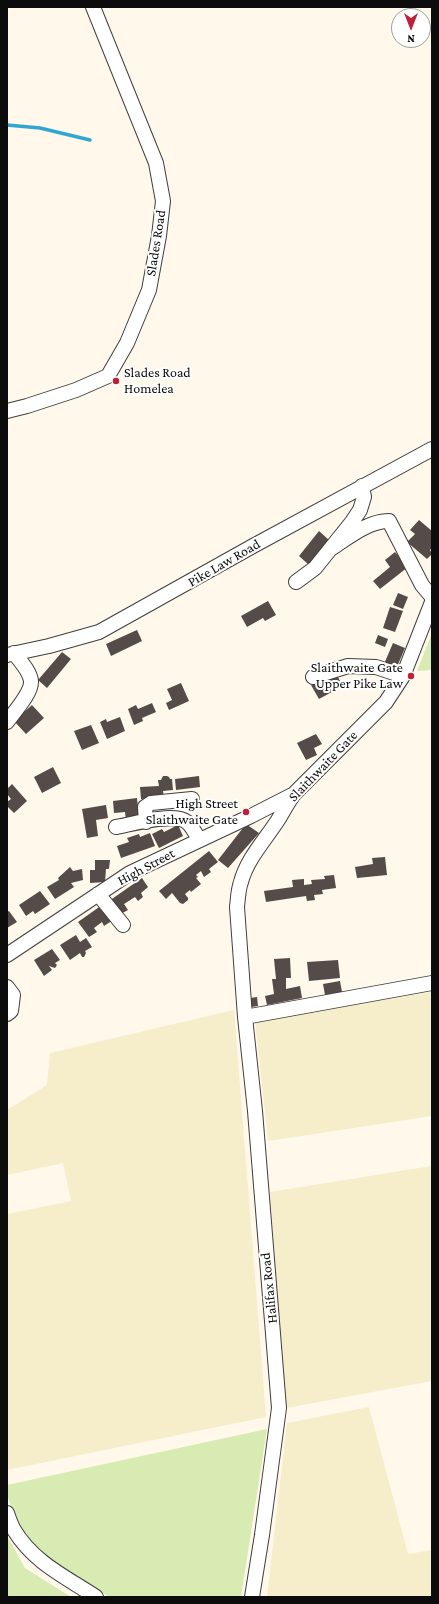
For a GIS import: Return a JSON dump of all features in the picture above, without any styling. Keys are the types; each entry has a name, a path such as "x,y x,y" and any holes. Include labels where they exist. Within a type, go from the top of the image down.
{"street":[{"path":"83,7 95,12"},
{"name":"Slades Road","path":"7,411 76,390 108,376 127,343 149,290 159,236 163,201 162,193 156,163 95,12"},
{"name":"Pike Law Road","path":"11,654 49,646 99,632 192,582 253,546 362,486 432,449"},
{"path":"296,582 315,568 360,510 364,497 362,486"},
{"path":"332,548 363,529 381,521 389,521 422,585 432,597"},
{"name":"Slaithwaite Gate","path":"242,978 236,907 241,882 249,862 279,819 285,806 294,794 386,702 403,676 432,602"},
{"path":"7,722 28,692 31,681 26,669 11,654"},
{"path":"314,677 348,666 376,667 403,676"},
{"name":"High Street","path":"7,954 130,873 294,794"},
{"path":"146,822 145,807 151,803 192,799"},
{"path":"116,827 173,818 186,822 194,830 199,840"},
{"path":"98,894 123,925"},
{"name":"Halifax Road","path":"242,978 255,1111 279,1408 262,1536 252,1597"},
{"path":"245,1016 432,983"},
{"path":"7,986 13,996 12,1011 7,1014"},
{"path":"7,1513 14,1530 38,1559 48,1567 96,1597"}],"shaded area":[{"path":"432,992 432,1116 268,1141 255,1020"},
{"path":"234,1010 266,1417 7,1470 7,1214 71,1201 63,1163 7,1175 7,1110 47,1085 50,1053"},
{"path":"432,1166 432,1381 286,1408 270,1192"},
{"path":"369,1407 408,1554 432,1550 432,1597 267,1597 287,1423"}],"green space":[{"path":"432,633 432,670 417,671"},
{"path":"267,1429 241,1597 109,1597 45,1556 17,1525 7,1494 7,1485"},
{"path":"7,1536 25,1568 71,1597 7,1597"}],"building":[{"path":"419,520 432,531 432,548 430,550 432,554 427,559 407,542 415,534 410,530"},
{"path":"319,531 330,541 309,565 299,556"},
{"path":"395,552 408,567 380,589 373,581 390,567 385,560"},
{"path":"398,593 408,597 403,609 393,605"},
{"path":"268,601 276,615 265,621 263,618 247,627 241,616"},
{"path":"390,607 403,611 395,632 383,628"},
{"path":"137,630 142,641 111,656 106,644"},
{"path":"378,635 388,639 385,647 375,643"},
{"path":"393,643 405,648 396,669 384,664"},
{"path":"62,652 71,659 47,688 38,680"},
{"path":"335,672 343,686 319,699 311,685"},
{"path":"181,683 189,701 169,710 166,703 172,700 167,689"},
{"path":"152,703 156,712 142,718 143,721 134,725 128,709 136,705 138,709"},
{"path":"32,705 44,718 26,734 14,721"},
{"path":"120,717 125,731 107,739 100,722 106,719 107,722"},
{"path":"91,725 99,743 82,750 74,731"},
{"path":"316,734 322,744 314,748 317,755 306,760 297,743"},
{"path":"53,767 61,783 42,793 34,777"},
{"path":"163,776 167,776 172,779 173,790 163,791 164,797 141,799 140,787 159,786 158,780 161,780"},
{"path":"199,776 200,787 176,790 175,779"},
{"path":"12,784 27,801 14,813 7,806 7,802 11,799 7,794 7,789"},
{"path":"137,798 139,820 126,821 125,812 114,813 113,801"},
{"path":"106,805 108,818 96,820 98,836 87,838 82,809"},
{"path":"246,824 259,833 228,868 218,860"},
{"path":"178,825 183,836 159,848 152,834 162,829 164,832"},
{"path":"150,833 155,846 121,858 117,846 129,842 127,838 139,834 140,837"},
{"path":"209,851 218,862 209,869 211,872 204,877 201,871 196,875 198,877 196,878 201,884 191,892 190,890 185,894 188,900 183,904 180,903 172,893 166,899 159,891"},
{"path":"385,857 387,875 357,878 355,867 373,864 372,858"},
{"path":"95,860 110,860 109,869 106,869 105,882 90,883 90,870 95,870"},
{"path":"70,867 73,871 82,869 83,880 71,883 74,887 55,899 47,887 59,880 58,878"},
{"path":"334,875 336,888 322,890 323,894 314,895 315,900 307,901 306,896 266,902 264,891 293,887 292,880 304,879 304,885 312,884 311,880 325,879 324,876"},
{"path":"142,878 148,887 141,893 143,897 138,901 135,897 124,904 128,910 119,915 109,901"},
{"path":"40,891 50,904 35,914 33,911 26,916 19,905"},
{"path":"102,905 113,920 104,926 102,922 94,928 97,932 89,937 78,922"},
{"path":"9,911 17,922 7,928 7,912"},
{"path":"76,935 80,942 86,938 92,947 85,951 86,953 84,957 82,957 80,953 70,960 60,945"},
{"path":"52,949 60,960 55,963 57,965 55,968 49,966 52,970 44,976 34,960"},
{"path":"290,958 291,978 286,978 286,989 300,986 302,998 267,1005 265,996 274,994 272,979 276,979 274,959"},
{"path":"338,960 340,978 309,981 307,962"},
{"path":"340,981 342,992 325,995 323,984"},
{"path":"257,997 258,1006 251,1007 250,998"}],"waterway":[{"path":"7,125 40,128 90,140"}],"place":[{"name":"Slades Road Homelea","path":"116,381"},
{"name":"Slaithwaite Gate Upper Pike Law","path":"411,676"},
{"name":"High Street Slaithwaite Gate","path":"246,812"}]}
